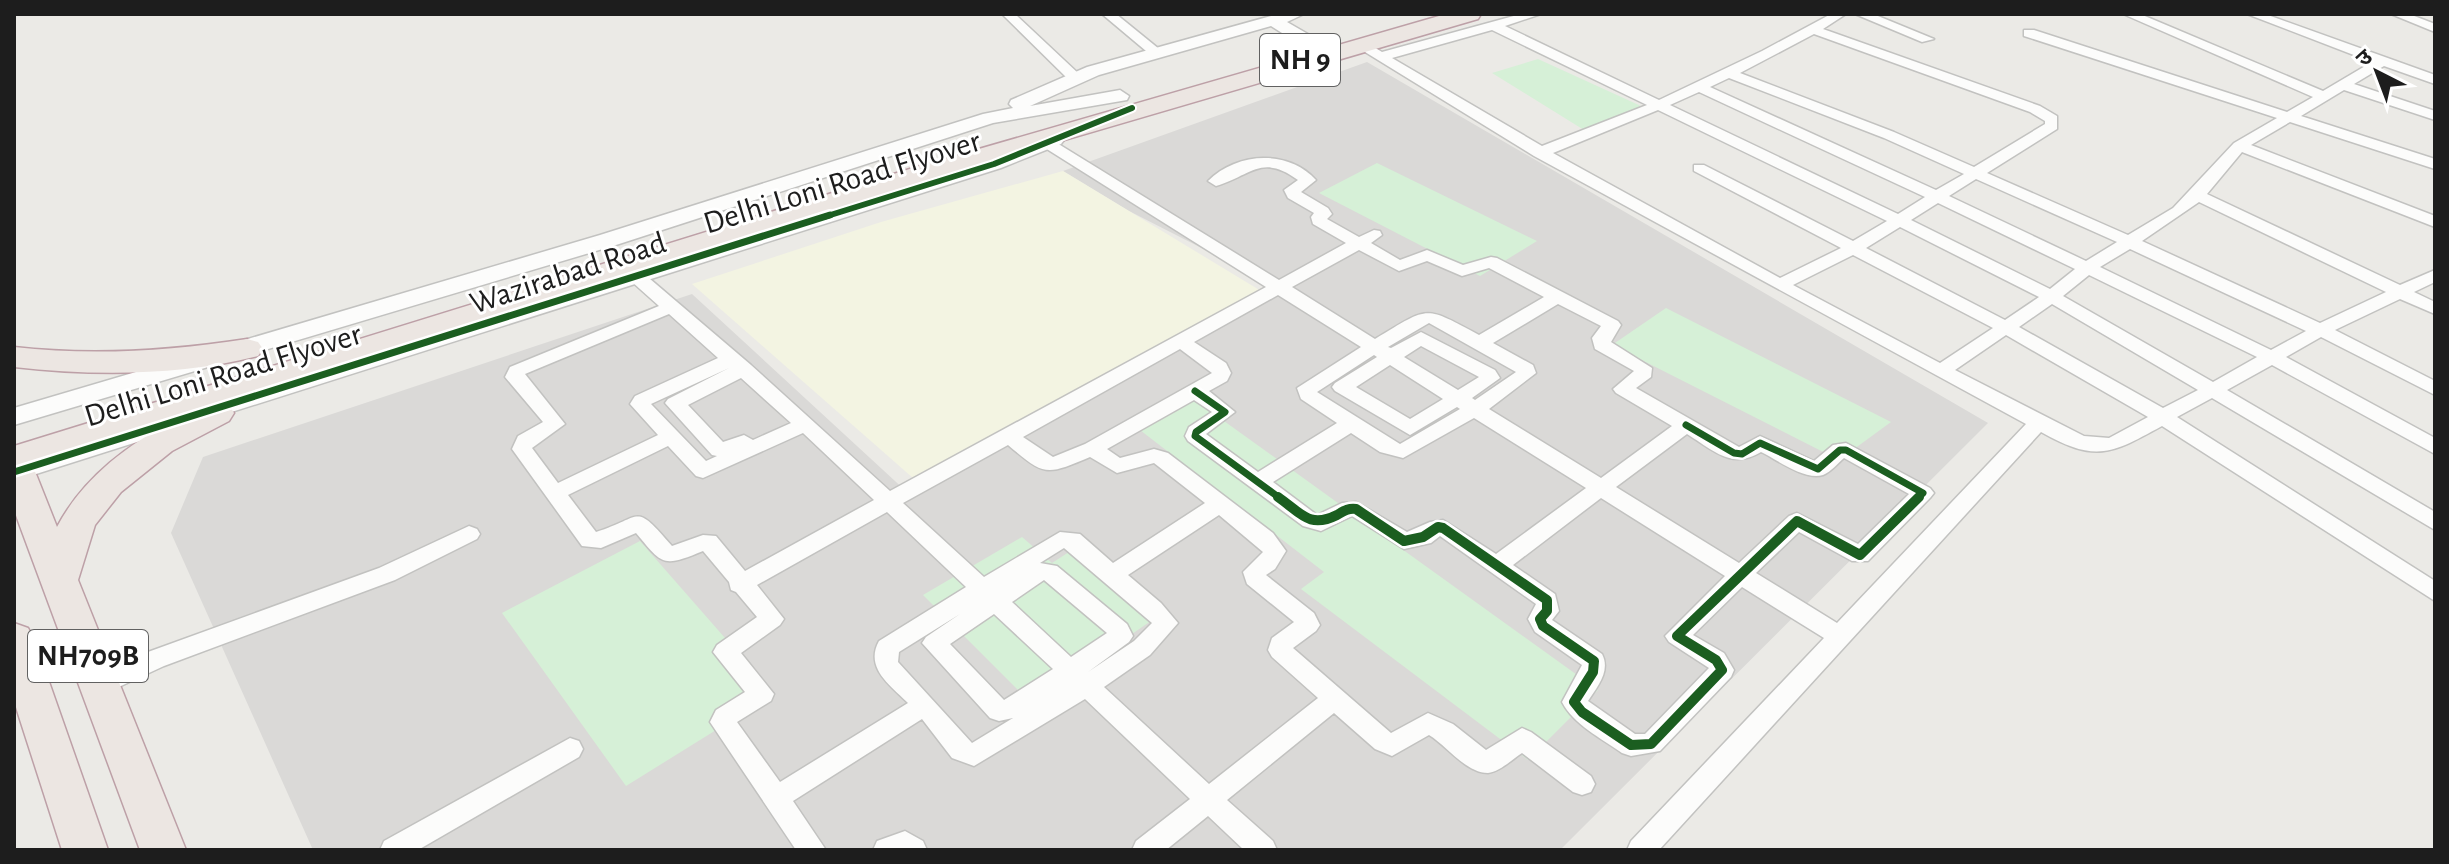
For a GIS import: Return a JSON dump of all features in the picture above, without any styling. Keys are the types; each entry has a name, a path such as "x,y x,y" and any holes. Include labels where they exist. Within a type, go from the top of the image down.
{"highway":[{"name":"Wazirabad Road","path":"1117,101 1307,41 1411,14"},
{"name":"Wazirabad Road","path":"1117,101 1359,44 1470,14"},
{"name":"Delhi Loni Road Flyover","path":"15,461 1002,131 1117,101"},
{"path":"14,357 125,363 185,360 247,349"},
{"path":"59,581 80,518 116,477 176,432 243,401"},
{"name":"NH709B","path":"15,461 163,850"},
{"name":"NH709B","path":"14,639 85,850"}],"street":[{"path":"1008,14 1074,77 1117,101"},
{"path":"1108,14 1157,53"},
{"path":"1002,131 1074,77 1296,14"},
{"path":"1380,57 1535,14"},
{"path":"1539,153 1701,88 1840,14"},
{"path":"1861,14 1927,39"},
{"path":"2129,14 2323,96"},
{"path":"2253,14 2435,80"},
{"path":"2397,14 2435,28"},
{"path":"1273,20 1307,41"},
{"path":"1492,25 2051,297 2435,522"},
{"path":"1780,285 1852,249 2052,126 2052,119 2035,109 1814,30"},
{"path":"2029,33 2435,164"},
{"path":"1359,44 1539,153 2063,437 2089,446 2112,445 2321,330 2435,275"},
{"path":"1941,371 2197,195 2239,146 2382,62"},
{"path":"1730,74 1889,135 1976,173 2321,330 2435,389"},
{"path":"2345,86 2435,116"},
{"path":"1701,88 1936,196 2272,358 2435,447"},
{"name":"Wazirabad Road","path":"14,417 608,240 1117,101"},
{"name":"Wazirabad Road","path":"15,461 243,401 994,164 1047,143 1117,101"},
{"path":"1047,143 1839,636"},
{"path":"2239,146 2435,222"},
{"path":"1195,391 1225,412 1196,432 1195,436 1311,521 1321,523 1350,508 1356,509 1404,541 1411,542 1438,527 1547,600 1547,611 1540,619 1543,626 1594,661 1593,672 1574,702 1582,712 1631,745 1638,746 1651,744 1722,670 1716,660 1677,636 1797,521 1853,553 1862,554 1924,491 1846,450 1840,450 1818,469 1760,443 1742,454 1734,453 1623,389 1644,373 1643,368 1602,345 1601,338 1612,325 1558,296 1491,262 1462,271 1427,255 1399,266 1366,239 1319,221 1324,214 1322,211 1294,195 1292,190 1308,180 1270,160 1259,161 1216,181"},
{"path":"1699,168 2005,327 2163,416 2435,592"},
{"path":"2197,195 2435,309"},
{"path":"739,584 1366,239"},
{"path":"637,277 801,421 1263,850"},
{"path":"1481,342 1558,296"},
{"path":"671,307 515,374 555,424 521,445 590,540 601,540 639,522 666,554 708,542 739,584 772,619 725,652 762,694 723,719 812,850"},
{"path":"1432,317 1481,342 1526,369 1527,373 1410,428 1342,387 1383,352 1422,318 1432,317"},
{"path":"1425,338 1490,376 1466,404 1403,451 1387,447 1308,395 1307,388 1383,352 1425,338"},
{"path":"1009,436 1044,464 1055,464 1092,449 1222,373 1219,367 1180,341"},
{"path":"738,364 678,400 676,406 719,450 735,447 801,421"},
{"path":"738,364 642,400 640,404 700,468 709,470 801,421"},
{"path":"1641,850 2039,422"},
{"path":"1258,482 1351,424"},
{"path":"1497,565 1686,425"},
{"path":"555,493 670,437"},
{"path":"1092,449 1117,466 1154,456 1161,458 1265,539 1275,551 1267,563 1254,572 1255,578 1306,619 1308,625 1280,645 1280,650 1334,699 1392,745 1428,723 1448,733 1480,760 1488,762 1522,739 1582,784"},
{"path":"1113,574 1220,504"},
{"path":"99,685 156,659 387,574 469,534"},
{"path":"1067,538 1113,574 1166,623 1142,648 1079,679 1013,708 999,711 934,646 936,640 988,594 1067,538"},
{"path":"1045,571 1121,632 1121,636 1079,679 987,749 974,755 961,750 925,705 886,665 887,648 988,594 1045,571"},
{"path":"1146,850 1334,699"},
{"path":"776,798 925,705"},
{"path":"394,850 570,749"},
{"path":"887,850 905,843 913,850"}],"shaded area":[{"path":"1367,62 1988,423 1560,850 313,850 171,533 203,457 692,294 908,493 1278,287 1129,211 1063,171"},
{"path":"1063,171 1266,294 913,478 692,284 881,222"}],"green space":[{"path":"1538,59 1641,106 1584,130 1492,73"},
{"path":"1377,163 1537,241 1480,276 1319,193"},
{"path":"1666,308 1891,422 1839,460 1612,345"},
{"path":"1192,384 1227,407 1217,416 1598,690 1528,760 1301,589 1324,572 1127,420"},
{"path":"1022,537 1052,563 1086,541 1167,610 1031,703 923,595"},
{"path":"640,541 774,694 626,786 502,613"}],"cycle path":[{"path":"14,472 994,164 1132,108"},
{"path":"1195,391 1225,412 1196,432 1195,436 1311,521 1321,523 1350,508 1404,541 1423,537 1438,527 1443,528 1547,600 1547,611 1540,619 1543,626 1594,661 1593,672 1574,702 1582,712 1631,745 1651,744 1722,670 1716,660 1677,636 1797,521 1860,555 1923,493 1846,450 1840,450 1818,469 1760,443 1742,454 1734,453 1686,425"}]}
